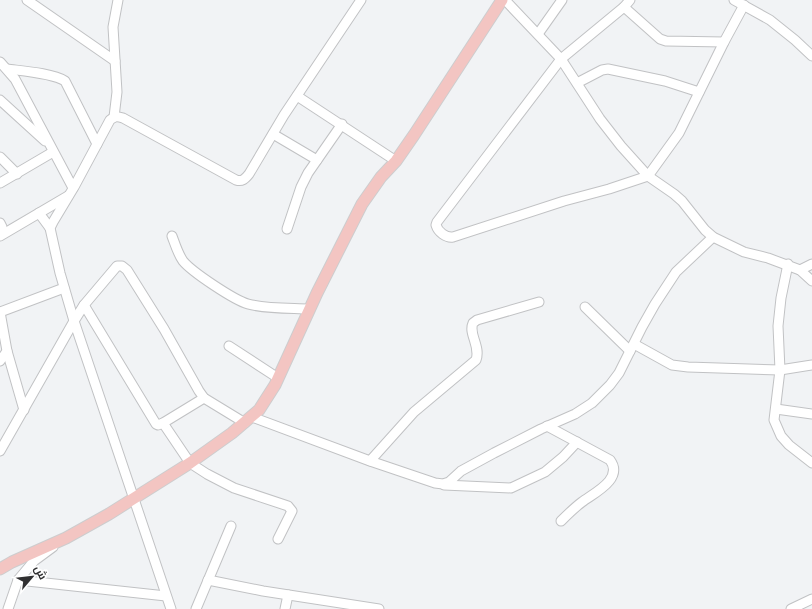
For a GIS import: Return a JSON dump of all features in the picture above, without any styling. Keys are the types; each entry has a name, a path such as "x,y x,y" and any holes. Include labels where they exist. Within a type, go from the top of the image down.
{"main road":[{"path":"0,569 12,562 66,538 109,514 190,463 248,420 264,403 278,378 362,204 381,177 396,161 459,68 502,0"}],"street":[{"path":"27,0 114,61"},
{"path":"114,117 117,92 113,27 118,0"},
{"path":"50,228 110,120 118,116 229,177 240,181 243,180 249,174 297,96 361,0"},
{"path":"505,0 561,59 600,119 621,146 648,176 674,194 705,230 713,237 744,252 788,264 800,270 812,281"},
{"path":"538,34 562,0"},
{"path":"734,0 770,20 812,56"},
{"path":"724,42 666,42 660,39 627,3 561,59 437,222 437,229 448,237 453,237 564,200 609,189 648,176 679,133 744,5"},
{"path":"0,62 15,79 51,148 71,192"},
{"path":"7,69 59,78 64,81 97,144"},
{"path":"577,83 602,70 608,70 665,81 699,92"},
{"path":"297,96 342,124 396,161"},
{"path":"0,100 51,148"},
{"path":"287,229 301,187 308,173 342,124"},
{"path":"273,134 317,160"},
{"path":"0,183 17,174 51,148"},
{"path":"0,157 17,174"},
{"path":"2,229 39,213 71,192"},
{"path":"39,213 50,228 64,288 74,321 170,609"},
{"path":"172,236 182,259 187,266 238,300 258,305 310,309"},
{"path":"443,484 449,482 462,471 494,453 547,426 575,414 592,403 610,385 619,373 654,304 676,272 713,237"},
{"path":"788,264 781,298 778,326 780,370 774,420 781,436 789,445 812,463"},
{"path":"800,270 812,264"},
{"path":"0,450 84,305 117,266 122,266 126,270 164,329 204,398 248,420 443,484 511,488 545,472 563,458 577,442"},
{"path":"24,410 7,351 0,312 64,288"},
{"path":"370,461 414,412 476,360 478,350 472,330 474,323 477,320 539,302"},
{"path":"84,305 156,424 158,425 163,423 204,398"},
{"path":"585,307 632,348 672,365 701,368 780,370 812,365"},
{"path":"230,346 278,378"},
{"path":"0,361 7,351"},
{"path":"776,409 812,414"},
{"path":"163,423 190,463 234,488 290,508 292,511 278,539"},
{"path":"547,426 610,460 613,466 613,472 609,481 604,487 581,503 560,521"},
{"path":"196,609 231,526"},
{"path":"8,609 18,580 34,561 66,538"},
{"path":"18,580 166,596"},
{"path":"208,580 288,595 379,609"},
{"path":"284,609 288,595"},
{"path":"791,609 812,599"}]}
